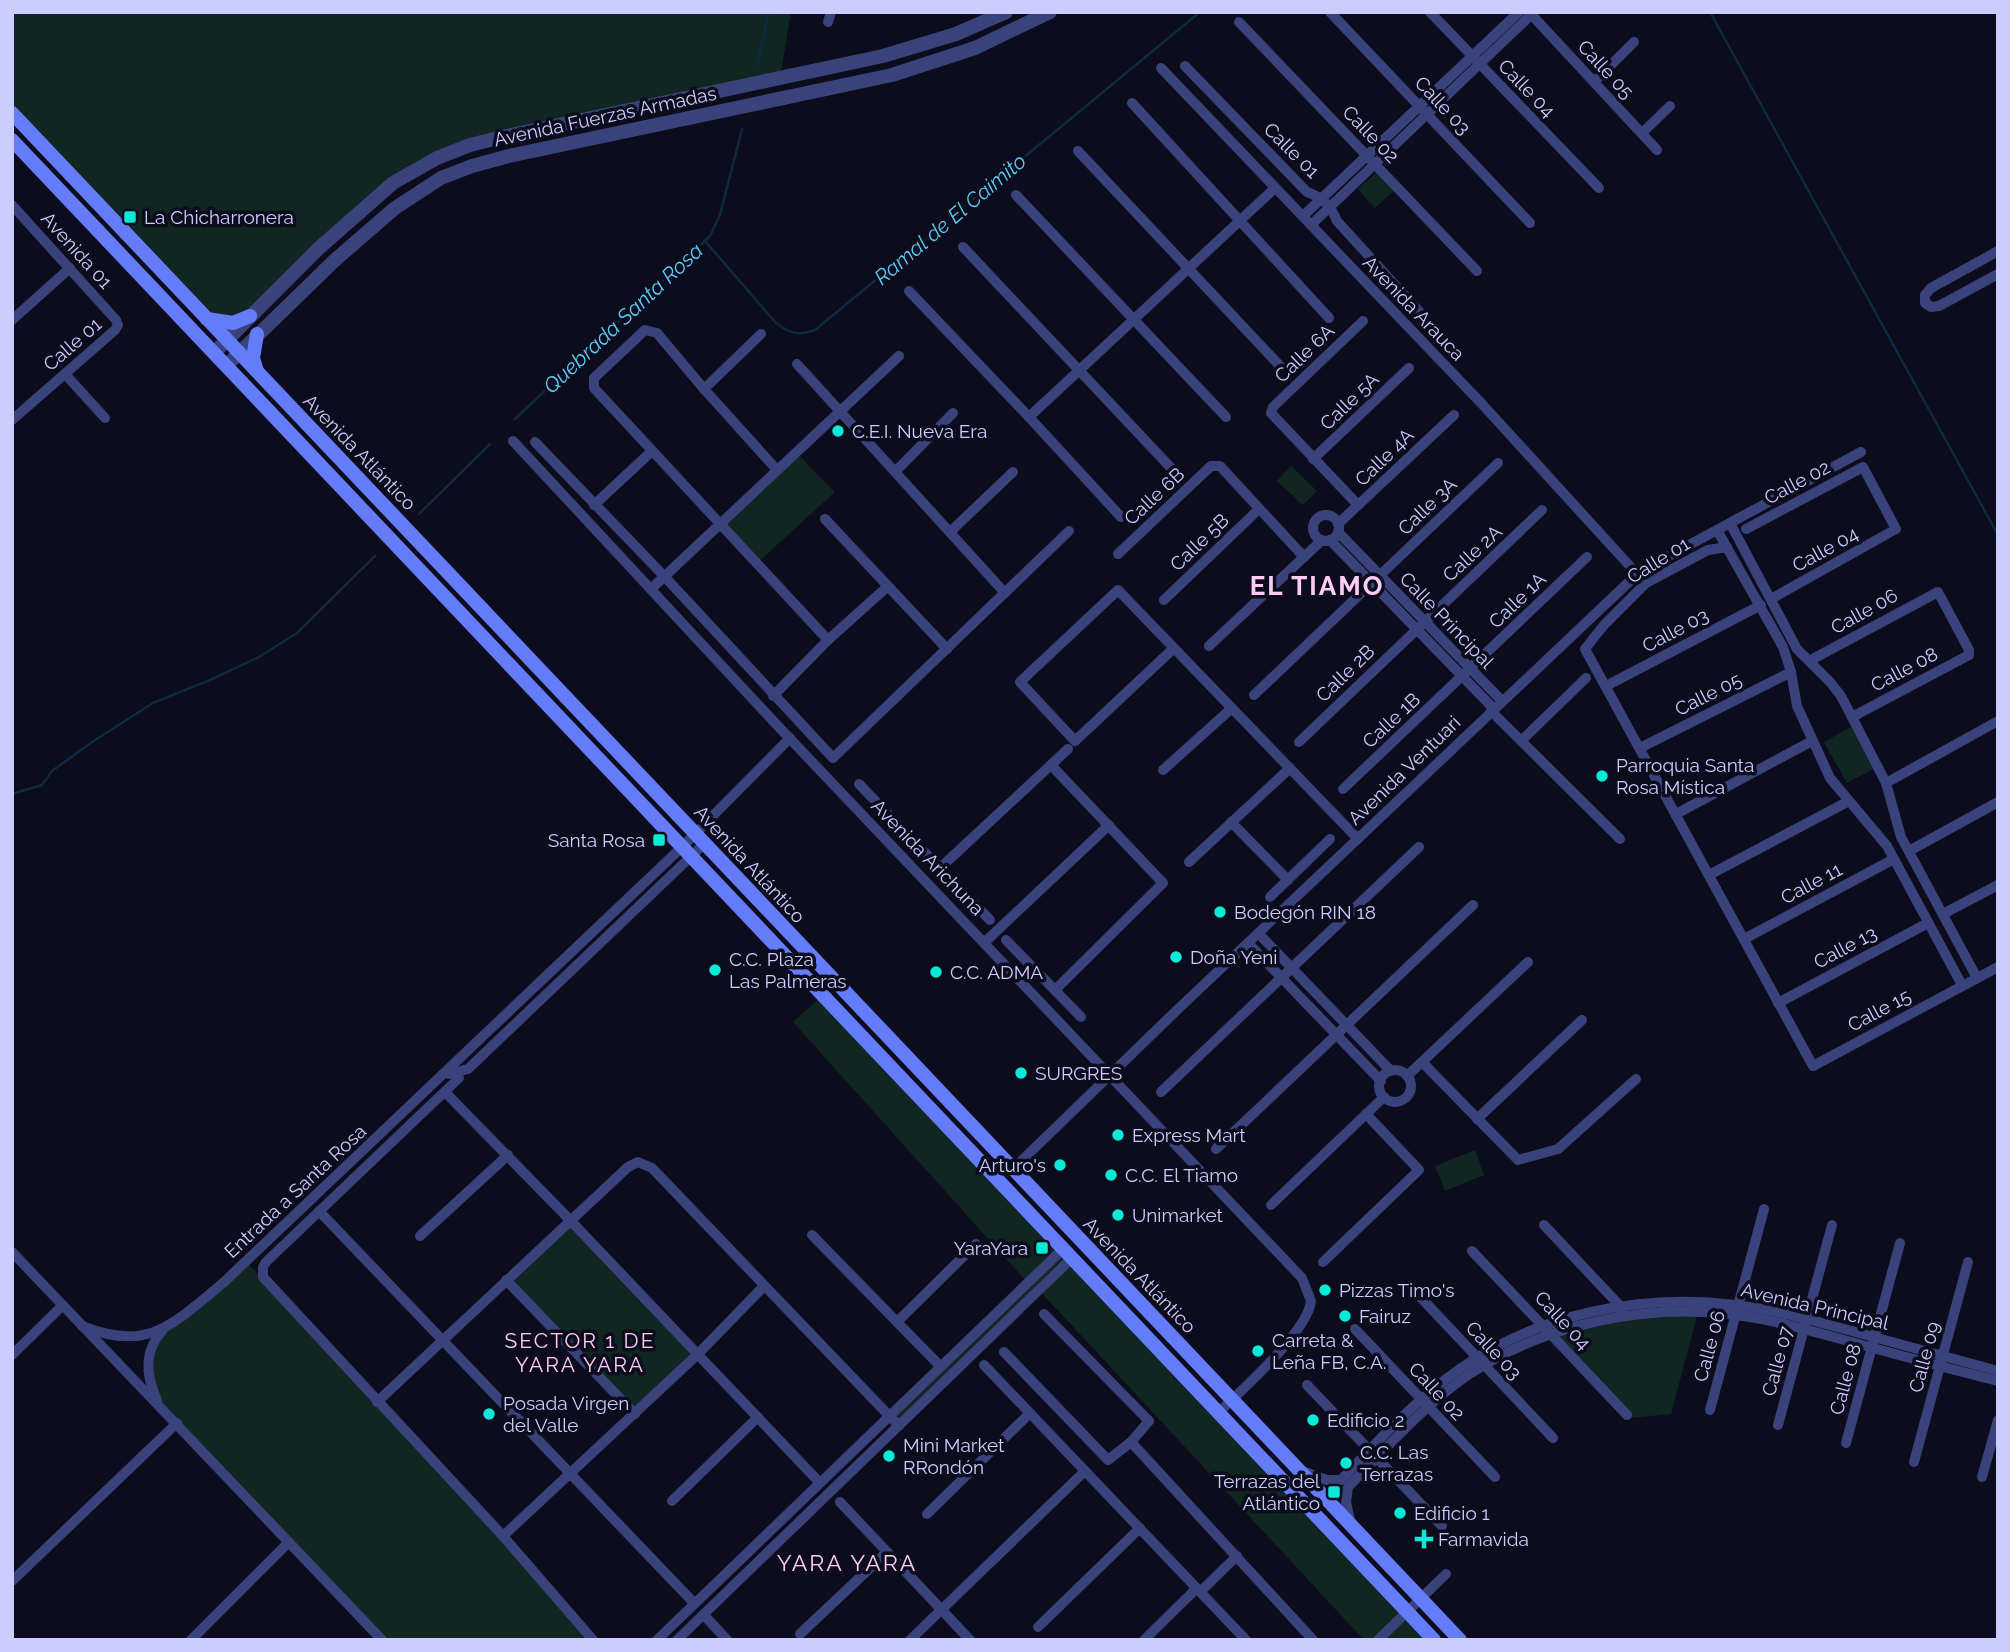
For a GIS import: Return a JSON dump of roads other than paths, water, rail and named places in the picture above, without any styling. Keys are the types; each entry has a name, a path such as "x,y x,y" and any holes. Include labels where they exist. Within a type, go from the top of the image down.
{"main road":[{"name":"Avenida Atlántico","path":"12,113 1460,1640"},
{"name":"Avenida Atlántico","path":"12,140 1434,1640"},
{"path":"207,319 233,323 250,316"},
{"path":"257,334 253,358 257,372"}],"street":[{"name":"Avenida Fuerzas Armadas","path":"215,352 318,248 380,193 413,170 455,150 581,119 883,56 956,34 1006,12"},
{"name":"Avenida Fuerzas Armadas","path":"227,365 335,260 395,208 425,187 456,172 509,156 904,72 987,43 1050,12"},
{"name":"Calle 03","path":"1330,12 1530,223"},
{"name":"Calle 04","path":"1430,12 1600,188"},
{"path":"1476,60 1519,12"},
{"path":"1307,221 1476,60 1532,13"},
{"name":"Calle 05","path":"1532,13 1657,150"},
{"name":"Calle 02","path":"1239,22 1476,271"},
{"path":"1594,82 1634,42"},
{"name":"Calle 01","path":"1185,66 1307,192 1326,202 1337,221 1427,320"},
{"name":"Avenida Arauca","path":"1161,68 1482,404 1638,575"},
{"path":"1132,103 1329,318"},
{"path":"1642,133 1670,106"},
{"path":"1078,151 1190,267 1280,366"},
{"path":"1029,417 1275,188"},
{"path":"1016,195 1226,417"},
{"name":"Avenida 01","path":"14,211 116,320"},
{"path":"963,247 1172,469"},
{"path":"1998,251 1931,288 1924,299 1929,306 1939,306 1998,274"},
{"path":"12,320 70,268"},
{"path":"909,291 1121,517"},
{"name":"Calle 01","path":"12,420 115,330 118,325 116,320"},
{"name":"Calle 6A","path":"1313,459 1271,413 1273,407 1363,321"},
{"path":"777,470 652,330 645,330 594,378 594,388 828,640"},
{"path":"704,389 761,334"},
{"path":"651,589 899,356"},
{"path":"797,365 1005,593"},
{"name":"Calle 5A","path":"1313,459 1409,368"},
{"path":"65,374 105,418"},
{"path":"895,472 953,413"},
{"name":"Calle 4A","path":"1209,646 1332,534 1358,505 1454,415"},
{"name":"Avenida Arichuna","path":"513,441 790,738 1295,1268 1311,1301 1308,1314 1296,1331 1232,1399"},
{"path":"535,442 833,758 1069,531"},
{"path":"594,505 652,451"},
{"name":"Avenida Ventuari","path":"1013,1169 1258,933 1638,575 1861,452"},
{"path":"1313,459 1358,505"},
{"name":"Calle 3A","path":"1254,695 1498,463"},
{"name":"Calle 6B","path":"1118,554 1211,466 1220,466 1258,510"},
{"name":"Calle 02","path":"1746,529 1863,467 1896,529"},
{"path":"950,531 1013,472"},
{"path":"1258,510 1304,557"},
{"name":"Calle 5B","path":"1164,600 1258,510"},
{"name":"Calle 2A","path":"1421,626 1542,510"},
{"path":"825,519 947,649"},
{"path":"1730,523 1788,644 1797,706 1830,778 1881,837 1962,985"},
{"name":"Calle 04","path":"1766,602 1896,529"},
{"path":"1717,530 1766,602"},
{"name":"Calle Principal","path":"1332,534 1466,673 1521,741 1620,839"},
{"name":"Calle 01","path":"1606,686 1585,649 1586,646 1646,583 1708,550 1727,547"},
{"name":"Calle 1A","path":"1466,673 1587,557"},
{"path":"773,695 828,640 887,587"},
{"path":"1174,648 1075,741 1020,682 1118,590 1290,768 1358,839"},
{"name":"Calle 06","path":"1809,662 1935,591 1969,650"},
{"name":"Calle 03","path":"1606,686 1766,602"},
{"name":"Calle 2B","path":"1298,742 1421,626"},
{"path":"1788,644 1838,690 1886,783 1898,828 1977,978"},
{"name":"Calle 08","path":"1852,717 1969,654 1969,650"},
{"name":"Calle 05","path":"1640,748 1791,672"},
{"name":"Calle 1B","path":"1343,789 1466,673"},
{"path":"1521,741 1586,678"},
{"path":"1606,686 1779,1003"},
{"path":"1163,770 1232,708"},
{"path":"1886,783 1998,721"},
{"path":"688,851 790,738"},
{"path":"1676,814 1812,741"},
{"path":"940,868 1068,750"},
{"path":"1051,765 1163,883 1055,990"},
{"path":"1189,862 1290,768"},
{"path":"859,784 990,920"},
{"path":"1709,875 1849,801"},
{"path":"1909,850 1998,802"},
{"path":"1231,822 1288,880"},
{"path":"985,942 1109,825"},
{"path":"1881,837 1898,828"},
{"path":"1270,897 1330,839"},
{"path":"1161,1092 1419,847"},
{"name":"Entrada a Santa Rosa","path":"166,1327 223,1283 512,1009 688,851"},
{"name":"Entrada a Santa Rosa","path":"443,1074 459,1073 468,1069 569,975 688,851"},
{"name":"Calle 11","path":"1744,939 1894,859"},
{"path":"1943,914 1998,885"},
{"path":"1216,1149 1473,905"},
{"name":"Calle 13","path":"1779,1003 1928,923"},
{"path":"1258,933 1391,1071"},
{"path":"1006,940 1081,1017"},
{"path":"1248,943 1381,1081"},
{"path":"1408,1076 1528,962"},
{"name":"Calle 15","path":"1779,1003 1813,1066 1998,967"},
{"path":"512,1009 520,1019"},
{"path":"1477,1119 1582,1020"},
{"path":"1422,1062 1518,1160 1558,1149 1636,1079"},
{"path":"1399,1071 1408,1076 1411,1086 1404,1100 1394,1102 1384,1097 1380,1089 1384,1075 1399,1071"},
{"path":"458,1078 266,1262 263,1277 503,1536 593,1640"},
{"path":"445,1092 820,1483"},
{"path":"1271,1205 1384,1097"},
{"path":"1323,1262 1419,1170 1366,1114"},
{"path":"421,1236 508,1155"},
{"path":"377,1402 628,1167 643,1163 652,1168 899,1426"},
{"name":"Calle 06","path":"1710,1410 1764,1209"},
{"path":"319,1211 694,1603"},
{"path":"1544,1225 1622,1312"},
{"name":"Calle 07","path":"1778,1425 1832,1225"},
{"path":"812,1235 941,1367"},
{"name":"Calle 08","path":"1846,1443 1900,1243"},
{"path":"897,1322 976,1244"},
{"name":"Calle 04","path":"1472,1251 1628,1415"},
{"path":"12,1252 382,1640"},
{"path":"657,1640 941,1367 1068,1253"},
{"path":"677,1640 899,1426 1068,1253"},
{"name":"Calle 09","path":"1914,1462 1968,1262"},
{"path":"506,1280 635,1414"},
{"path":"503,1536 698,1354 764,1286"},
{"name":"Calle 03","path":"1410,1286 1553,1438"},
{"path":"12,1354 63,1306"},
{"name":"Avenida Principal","path":"1345,1484 1424,1403 1453,1386 1481,1361 1511,1350 1549,1330 1622,1312 1737,1310 1874,1342 1998,1381"},
{"path":"1003,1352 1108,1460 1131,1441 1149,1421 1044,1314"},
{"path":"82,1326 105,1334 126,1337 156,1333 166,1327"},
{"path":"160,1406 149,1378 148,1356 153,1340 166,1327"},
{"name":"Calle 02","path":"1355,1329 1495,1477"},
{"name":"Avenida Principal","path":"1941,1361 1998,1371"},
{"path":"984,1365 1246,1640"},
{"path":"1307,1385 1442,1526"},
{"path":"1219,1412 1232,1399"},
{"path":"927,1514 1030,1413"},
{"path":"672,1501 758,1417"},
{"path":"1982,1477 1998,1420"},
{"path":"12,1581 177,1423"},
{"path":"1131,1441 1313,1640"},
{"path":"1300,1470 1345,1484 1351,1525"},
{"path":"910,1640 1085,1471"},
{"path":"840,1502 970,1640"},
{"path":"1038,1627 1140,1528"},
{"path":"191,1640 289,1542"},
{"path":"800,1634 887,1552"},
{"path":"1144,1640 1237,1556"},
{"path":"1378,1640 1446,1574"},
{"path":"704,1615 727,1640"}],"waterway":[{"name":"Quebrada Santa Rosa","path":"757,66 769,12"},
{"name":"Ramal de El Caimito","path":"705,241 776,323 794,333 815,330 1200,12"},
{"path":"1710,12 1998,535"},
{"name":"Quebrada Santa Rosa","path":"515,419 710,236 720,215 742,129"},
{"name":"Quebrada Santa Rosa","path":"419,514 490,444"},
{"name":"Quebrada Santa Rosa","path":"12,794 42,785 52,771 153,703 259,657 297,633 375,556"}],"place":[{"name":"La Chicharronera","path":"130,217"},
{"name":"C.E.I. Nueva Era","path":"838,431"},
{"name":"Parroquia Santa Rosa Mística","path":"1602,776"},
{"name":"Santa Rosa","path":"659,840"},
{"name":"Bodegón RIN 18","path":"1220,912"},
{"name":"Doña Yeni","path":"1176,957"},
{"name":"C.C. Plaza Las Palmeras","path":"715,970"},
{"name":"C.C. ADMA","path":"936,972"},
{"name":"SURGRES","path":"1021,1073"},
{"name":"Express Mart","path":"1118,1135"},
{"name":"Arturo's","path":"1060,1165"},
{"name":"C.C. El Tiamo","path":"1111,1175"},
{"name":"Unimarket","path":"1118,1215"},
{"name":"YaraYara","path":"1042,1248"},
{"name":"Pizzas Timo's","path":"1325,1290"},
{"name":"Fairuz","path":"1345,1316"},
{"name":"Carreta & Leña FB, C.A.","path":"1258,1351"},
{"name":"Posada Virgen del Valle","path":"489,1414"},
{"name":"Edificio 2","path":"1313,1420"},
{"name":"Mini Market RRondón","path":"889,1456"},
{"name":"C.C. Las Terrazas","path":"1346,1463"},
{"name":"Terrazas del Atlántico","path":"1334,1492"},
{"name":"Edificio 1","path":"1400,1513"},
{"name":"Farmavida","path":"1424,1539"}],"district":[{"name":"EL TIAMO","path":"1317,586"},
{"name":"SECTOR 1 DE YARA YARA","path":"580,1352"},
{"name":"YARA YARA","path":"847,1562"}]}
